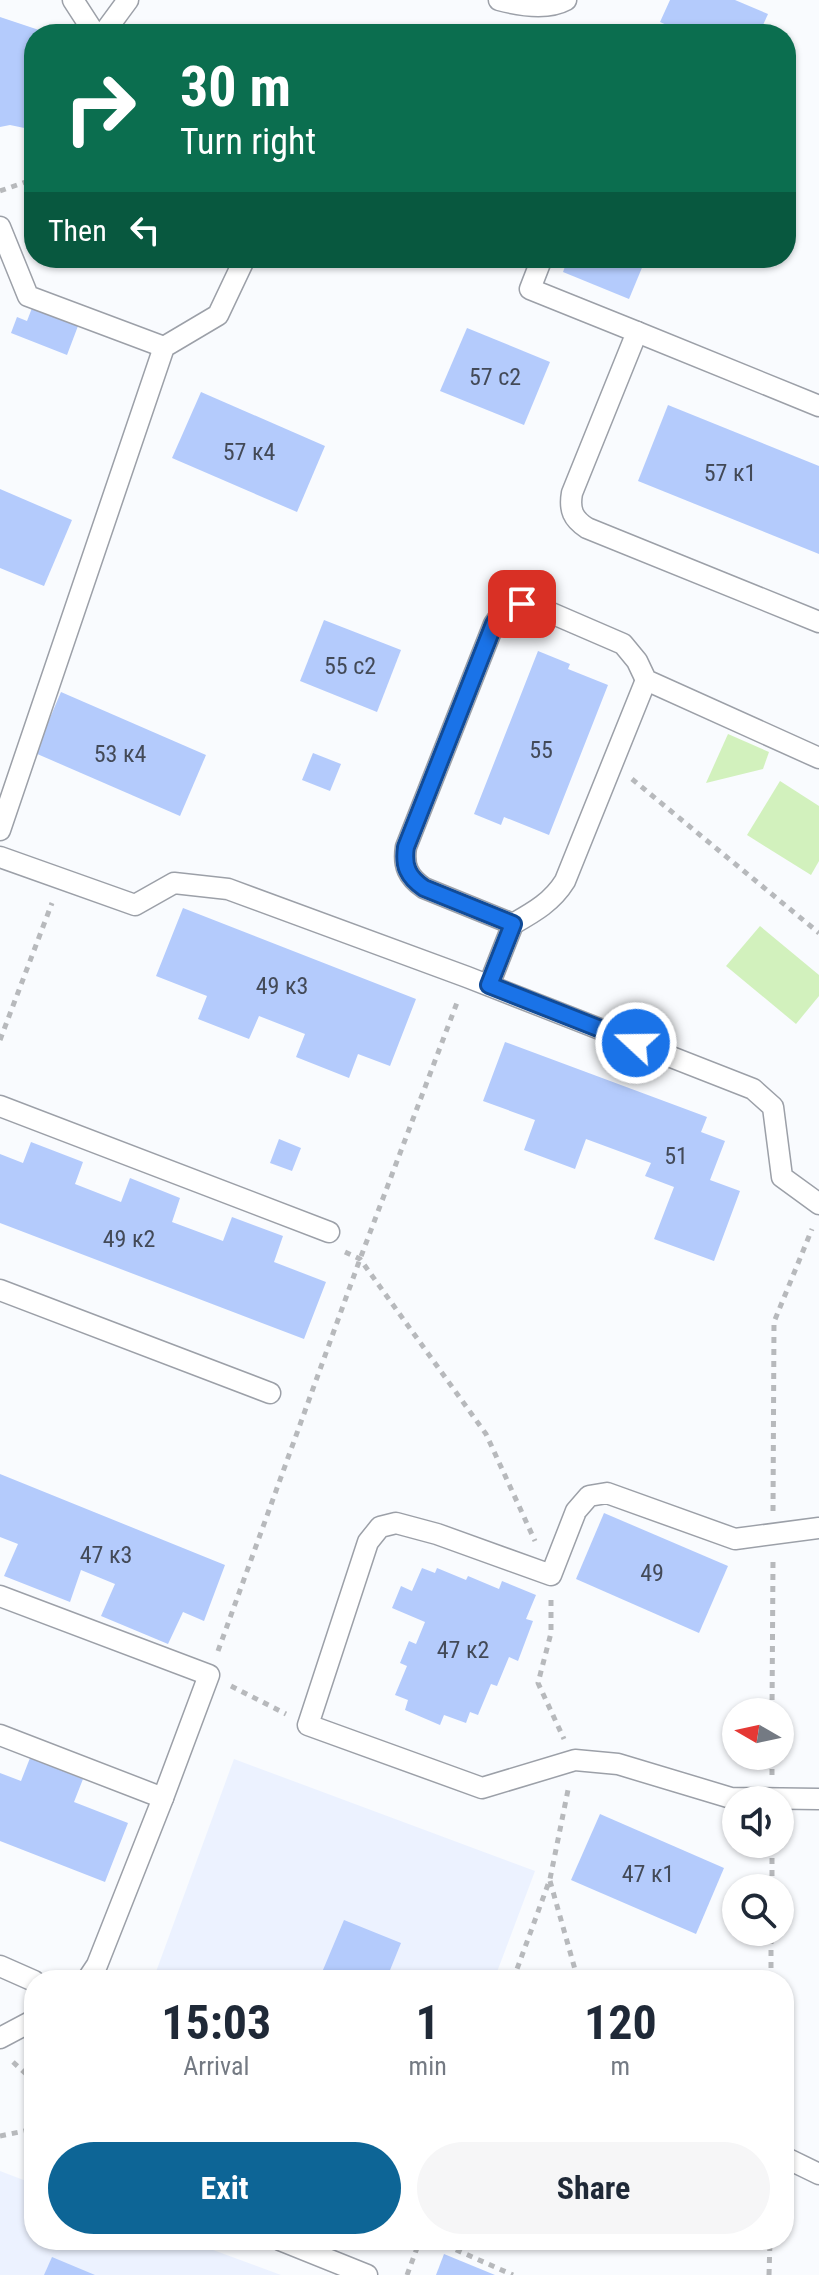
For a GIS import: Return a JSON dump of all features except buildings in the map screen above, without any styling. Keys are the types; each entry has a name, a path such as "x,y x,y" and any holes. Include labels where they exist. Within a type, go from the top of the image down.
{"lane":[{"path":"73,0 89,24"},
{"path":"110,24 128,0"},
{"path":"499,0 516,4 558,5 566,0"},
{"path":"0,227 28,296 164,347"},
{"path":"0,830 164,347 218,315 240,268"},
{"path":"538,268 530,289 819,406"},
{"path":"637,332 572,493 572,514 587,528 819,622"},
{"path":"513,924 424,888 413,881 404,859 406,847 494,624 500,614 510,607 522,604 535,606 623,644 631,651 646,680 819,758"},
{"path":"489,985 513,924 543,906 560,888 646,680"},
{"path":"0,857 135,905 174,883 228,889 489,985 753,1089 773,1107 782,1177 819,1204"},
{"path":"0,1106 329,1232"},
{"path":"0,1290 270,1393"},
{"path":"819,1528 735,1539 607,1493 589,1496 576,1511 551,1575 437,1534 396,1523 380,1527 368,1542 308,1725 482,1788 575,1760 618,1764 731,1798 819,1799"},
{"path":"0,1596 209,1675 94,1970"},
{"path":"0,1735 163,1798"},
{"path":"0,1966 24,1977"},
{"path":"0,2038 24,2025"},
{"path":"794,2162 819,2174"},
{"path":"305,2250 367,2275"}],"path":[{"path":"0,191 24,183"},
{"path":"612,763 819,933"},
{"path":"0,1040 61,879"},
{"path":"308,1725 209,1675 360,1259 467,977"},
{"path":"772,1698 774,1322 813,1226"},
{"path":"329,1232 331,1246 360,1259 486,1434 551,1575 551,1633 538,1683 575,1760 550,1879 517,1970"},
{"path":"550,1879 575,1970"},
{"path":"771,1946 771,1970"},
{"path":"11,2060 24,2072"},
{"path":"0,2136 24,2131"},
{"path":"407,2275 416,2250"},
{"path":"457,2250 513,2275"},
{"path":"769,2275 770,2250"}],"shaded area":[{"path":"234,1759 535,1871 498,1970 157,1970"},
{"path":"0,2171 24,2180 24,2250 213,2250 281,2275 0,2275"}],"green space":[{"path":"728,734 769,752 763,769 706,783"},
{"path":"780,781 819,806 819,861 811,875 747,835"},
{"path":"760,926 819,975 819,996 796,1024 726,966"}],"route":[{"path":"522,604 500,614 494,624 406,847 404,859 407,871 413,881 424,888 513,924 489,985 636,1043"}]}
